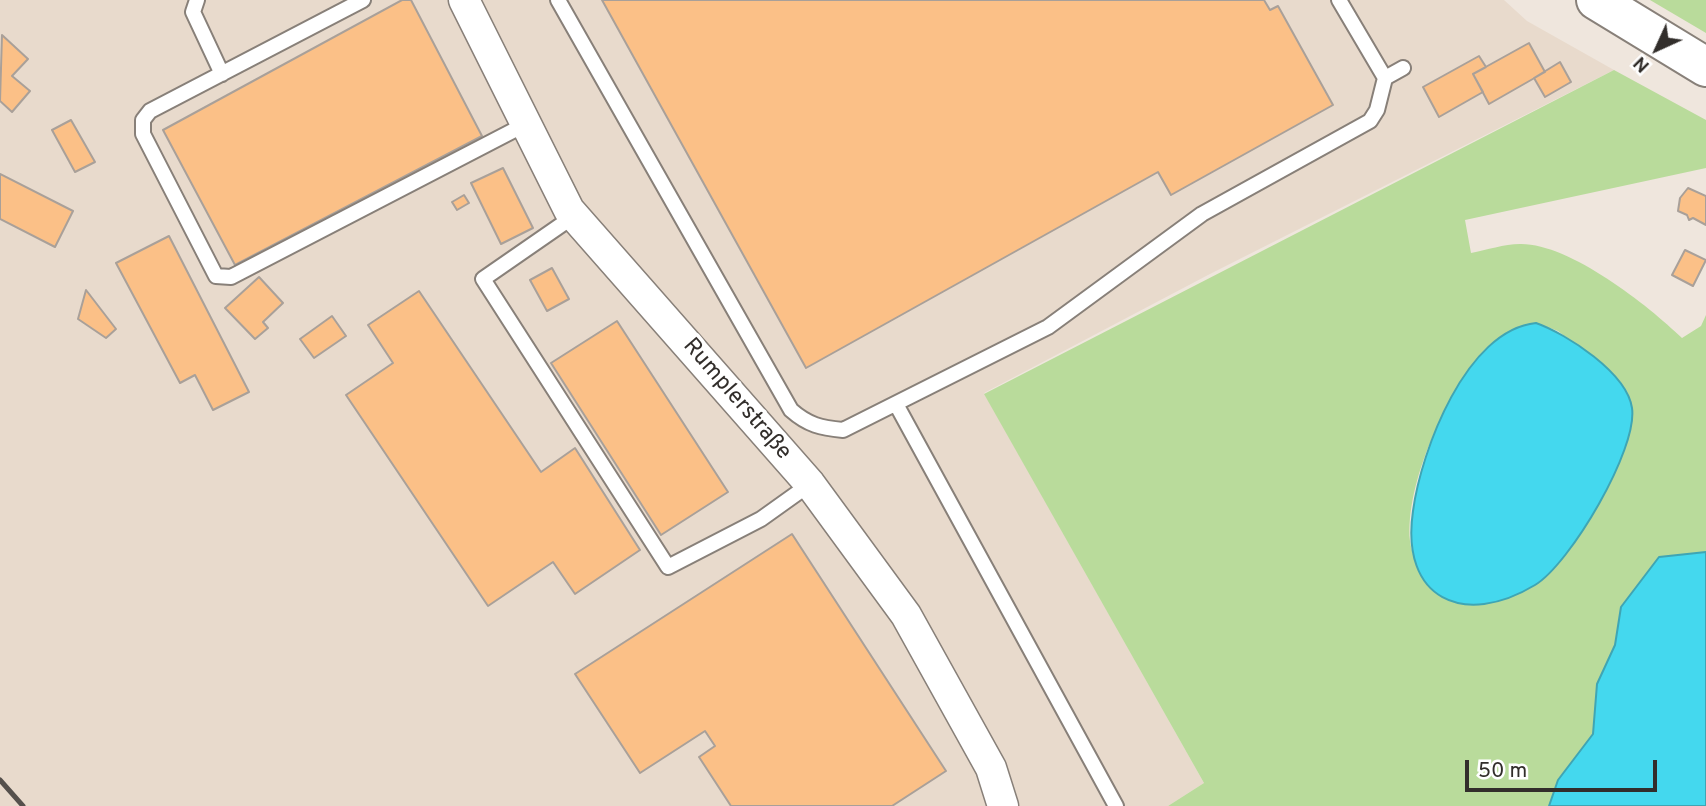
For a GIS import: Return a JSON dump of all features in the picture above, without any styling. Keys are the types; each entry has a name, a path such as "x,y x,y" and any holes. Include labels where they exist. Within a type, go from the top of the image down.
{"main road":[{"path":"1595,0 1706,67"}],"street":[{"name":"Rumplerstraße","path":"464,0 574,216 810,484 906,615 991,768 1003,806"}],"lane":[{"path":"197,0 193,12 222,74"},
{"path":"363,0 150,111 143,120 143,134 216,276 231,277 526,124"},
{"path":"558,0 791,410 806,423 843,430 1048,327 1202,214 1370,121 1377,110 1385,78 1339,0"},
{"path":"1385,78 1403,68"},
{"path":"574,216 483,279 668,567 761,519 810,484"},
{"path":"896,404 1116,806"}],"shaded area":[{"path":"0,0 1504,0 1527,21 1614,70 1208,275 984,393 1204,783 1168,806 0,806"}],"green space":[{"path":"1650,0 1706,0 1706,33"},
{"path":"1614,70 1706,120 1706,168 1465,220 1471,253 1520,244 1540,246 1561,254 1629,293 1682,338 1701,326 1706,315 1706,552 1659,557 1621,607 1615,645 1597,684 1593,734 1558,780 1549,806 1168,806 1204,783 984,394","holes":["1536,323 1558,331 1613,375 1571,548 1537,584 1506,599 1428,586 1413,553 1410,518 1421,467 1443,415 1470,370 1490,348"]}],"water":[{"path":"1536,323 1579,346 1608,369 1628,395 1632,408 1631,427 1624,450 1599,504 1583,531 1549,573 1535,585 1509,598 1484,604 1462,604 1442,597 1427,584 1417,566 1412,541 1413,511 1418,486 1437,427 1468,370 1488,347 1511,331"},
{"path":"1706,552 1706,806 1549,806 1558,780 1593,734 1597,684 1615,645 1621,607 1659,557"}],"building":[{"path":"402,0 411,0 482,136 235,265 163,130"},
{"path":"602,0 1264,0 1270,10 1278,6 1333,105 1171,195 1158,172 806,368"},
{"path":"2,35 28,59 12,76 30,91 12,112 0,101"},
{"path":"1529,43 1545,72 1489,104 1473,74"},
{"path":"1479,56 1486,67 1473,74 1483,92 1439,117 1423,87"},
{"path":"1560,62 1571,82 1545,97 1534,78"},
{"path":"71,120 95,162 75,172 52,130"},
{"path":"503,168 533,228 501,244 471,183"},
{"path":"0,174 73,211 55,247 0,219"},
{"path":"1688,188 1706,196 1706,225 1693,218 1689,220 1687,215 1678,211 1680,198"},
{"path":"464,195 469,203 457,210 452,202"},
{"path":"169,236 249,392 213,410 195,375 180,383 116,263"},
{"path":"1685,250 1706,260 1693,286 1672,275"},
{"path":"552,268 569,299 547,311 530,280"},
{"path":"259,277 283,303 263,322 268,328 255,339 225,308"},
{"path":"86,290 116,329 106,338 78,319"},
{"path":"419,291 541,472 575,448 640,550 575,594 553,562 488,606 346,395 393,363 368,325"},
{"path":"332,316 346,336 314,358 300,339"},
{"path":"617,321 728,492 661,535 551,363"},
{"path":"792,534 946,771 892,806 731,806 699,757 715,746 705,731 640,773 575,674"}],"railway":[{"path":"0,780 23,806"}]}
